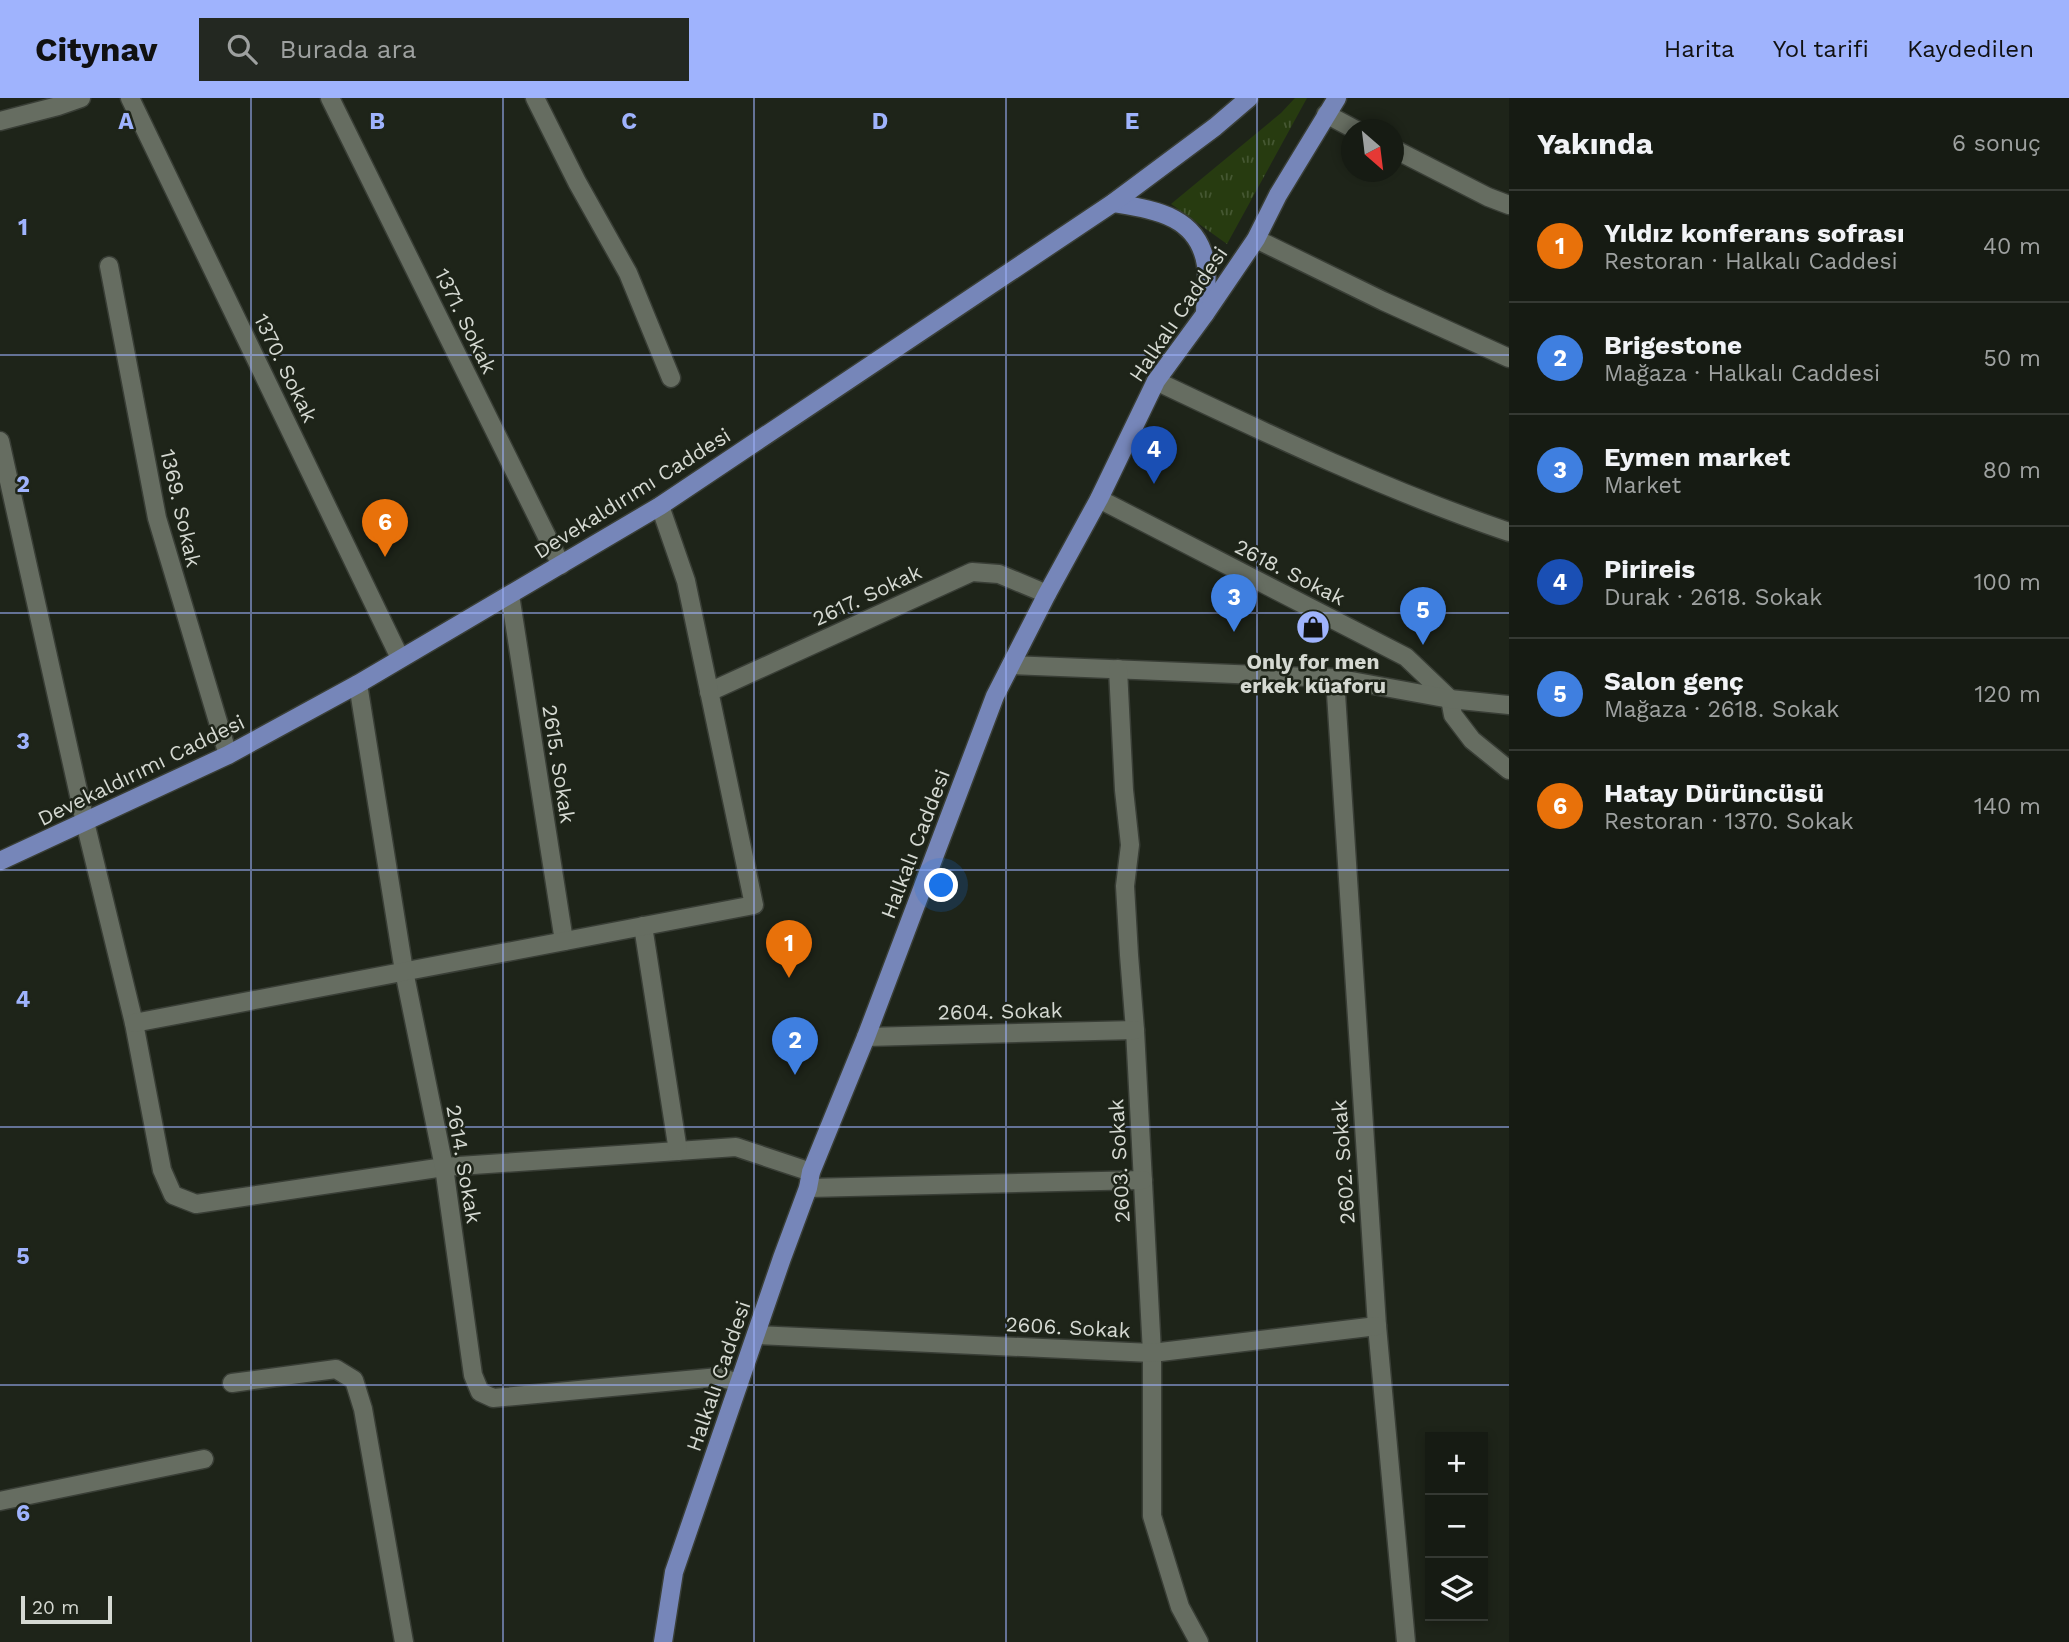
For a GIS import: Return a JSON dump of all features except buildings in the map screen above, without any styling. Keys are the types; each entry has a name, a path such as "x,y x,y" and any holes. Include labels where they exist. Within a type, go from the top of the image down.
{"main road":[{"name":"Devekaldırımı Caddesi","path":"0,861 228,755 358,684 660,506 1113,203 1215,127 1249,98"},
{"path":"1326,114 1337,98"},
{"name":"Halkalı Caddesi","path":"663,1642 674,1572 810,1180 995,696 1099,499 1156,381 1256,239 1278,195 1326,114"},
{"path":"1113,203 1151,209 1169,216 1186,226 1198,240 1206,264 1205,314"}],"street":[{"path":"0,121 57,102 81,98"},
{"name":"1370. Sokak","path":"130,98 400,658"},
{"name":"1371. Sokak","path":"330,98 561,565"},
{"path":"536,98 577,182 628,273 671,378"},
{"path":"1326,114 1341,122"},
{"path":"1404,154 1509,205"},
{"path":"1256,239 1509,358"},
{"name":"1369. Sokak","path":"109,266 157,518 228,755"},
{"path":"1156,381 1317,457 1466,518 1509,532"},
{"path":"0,441 85,822 134,1023 162,1170 173,1195 196,1204 444,1167 736,1147 810,1180 1143,1181"},
{"name":"2618. Sokak","path":"1099,499 1406,657 1450,699"},
{"path":"134,1023 754,905 686,581 660,506"},
{"name":"2617. Sokak","path":"709,692 972,572 999,574 1047,594"},
{"name":"2615. Sokak","path":"510,595 564,941"},
{"path":"1011,665 1335,678 1450,699 1509,705"},
{"name":"2603. Sokak","path":"1118,669 1124,790 1130,845 1125,886 1152,1353 1152,1516 1180,1607 1199,1642"},
{"name":"2602. Sokak","path":"1335,678 1377,1326 1405,1642"},
{"name":"2614. Sokak","path":"358,684 404,971 444,1167 473,1375 480,1392 493,1398 719,1377 740,1383"},
{"path":"1450,699 1453,715 1472,740 1509,770"},
{"path":"643,926 678,1151"},
{"name":"2604. Sokak","path":"866,1037 1135,1030"},
{"name":"2606. Sokak","path":"756,1335 1152,1353 1377,1326"},
{"path":"232,1383 336,1369 354,1380 363,1409 404,1642"},
{"path":"0,1501 204,1459"}],"green space":[{"path":"1295,98 1307,98 1227,244 1171,204 1281,113"}],"place":[{"name":"Pirireis","path":"1154,484"},
{"name":"Hatay Dürüncüsü","path":"385,557"},
{"name":"Only for men erkek küaforu","path":"1313,627"},
{"name":"Eymen market","path":"1234,632"},
{"name":"Salon genç","path":"1423,645"},
{"name":"Yıldız konferans sofrası","path":"789,978"},
{"name":"Brigestone","path":"795,1075"}]}
